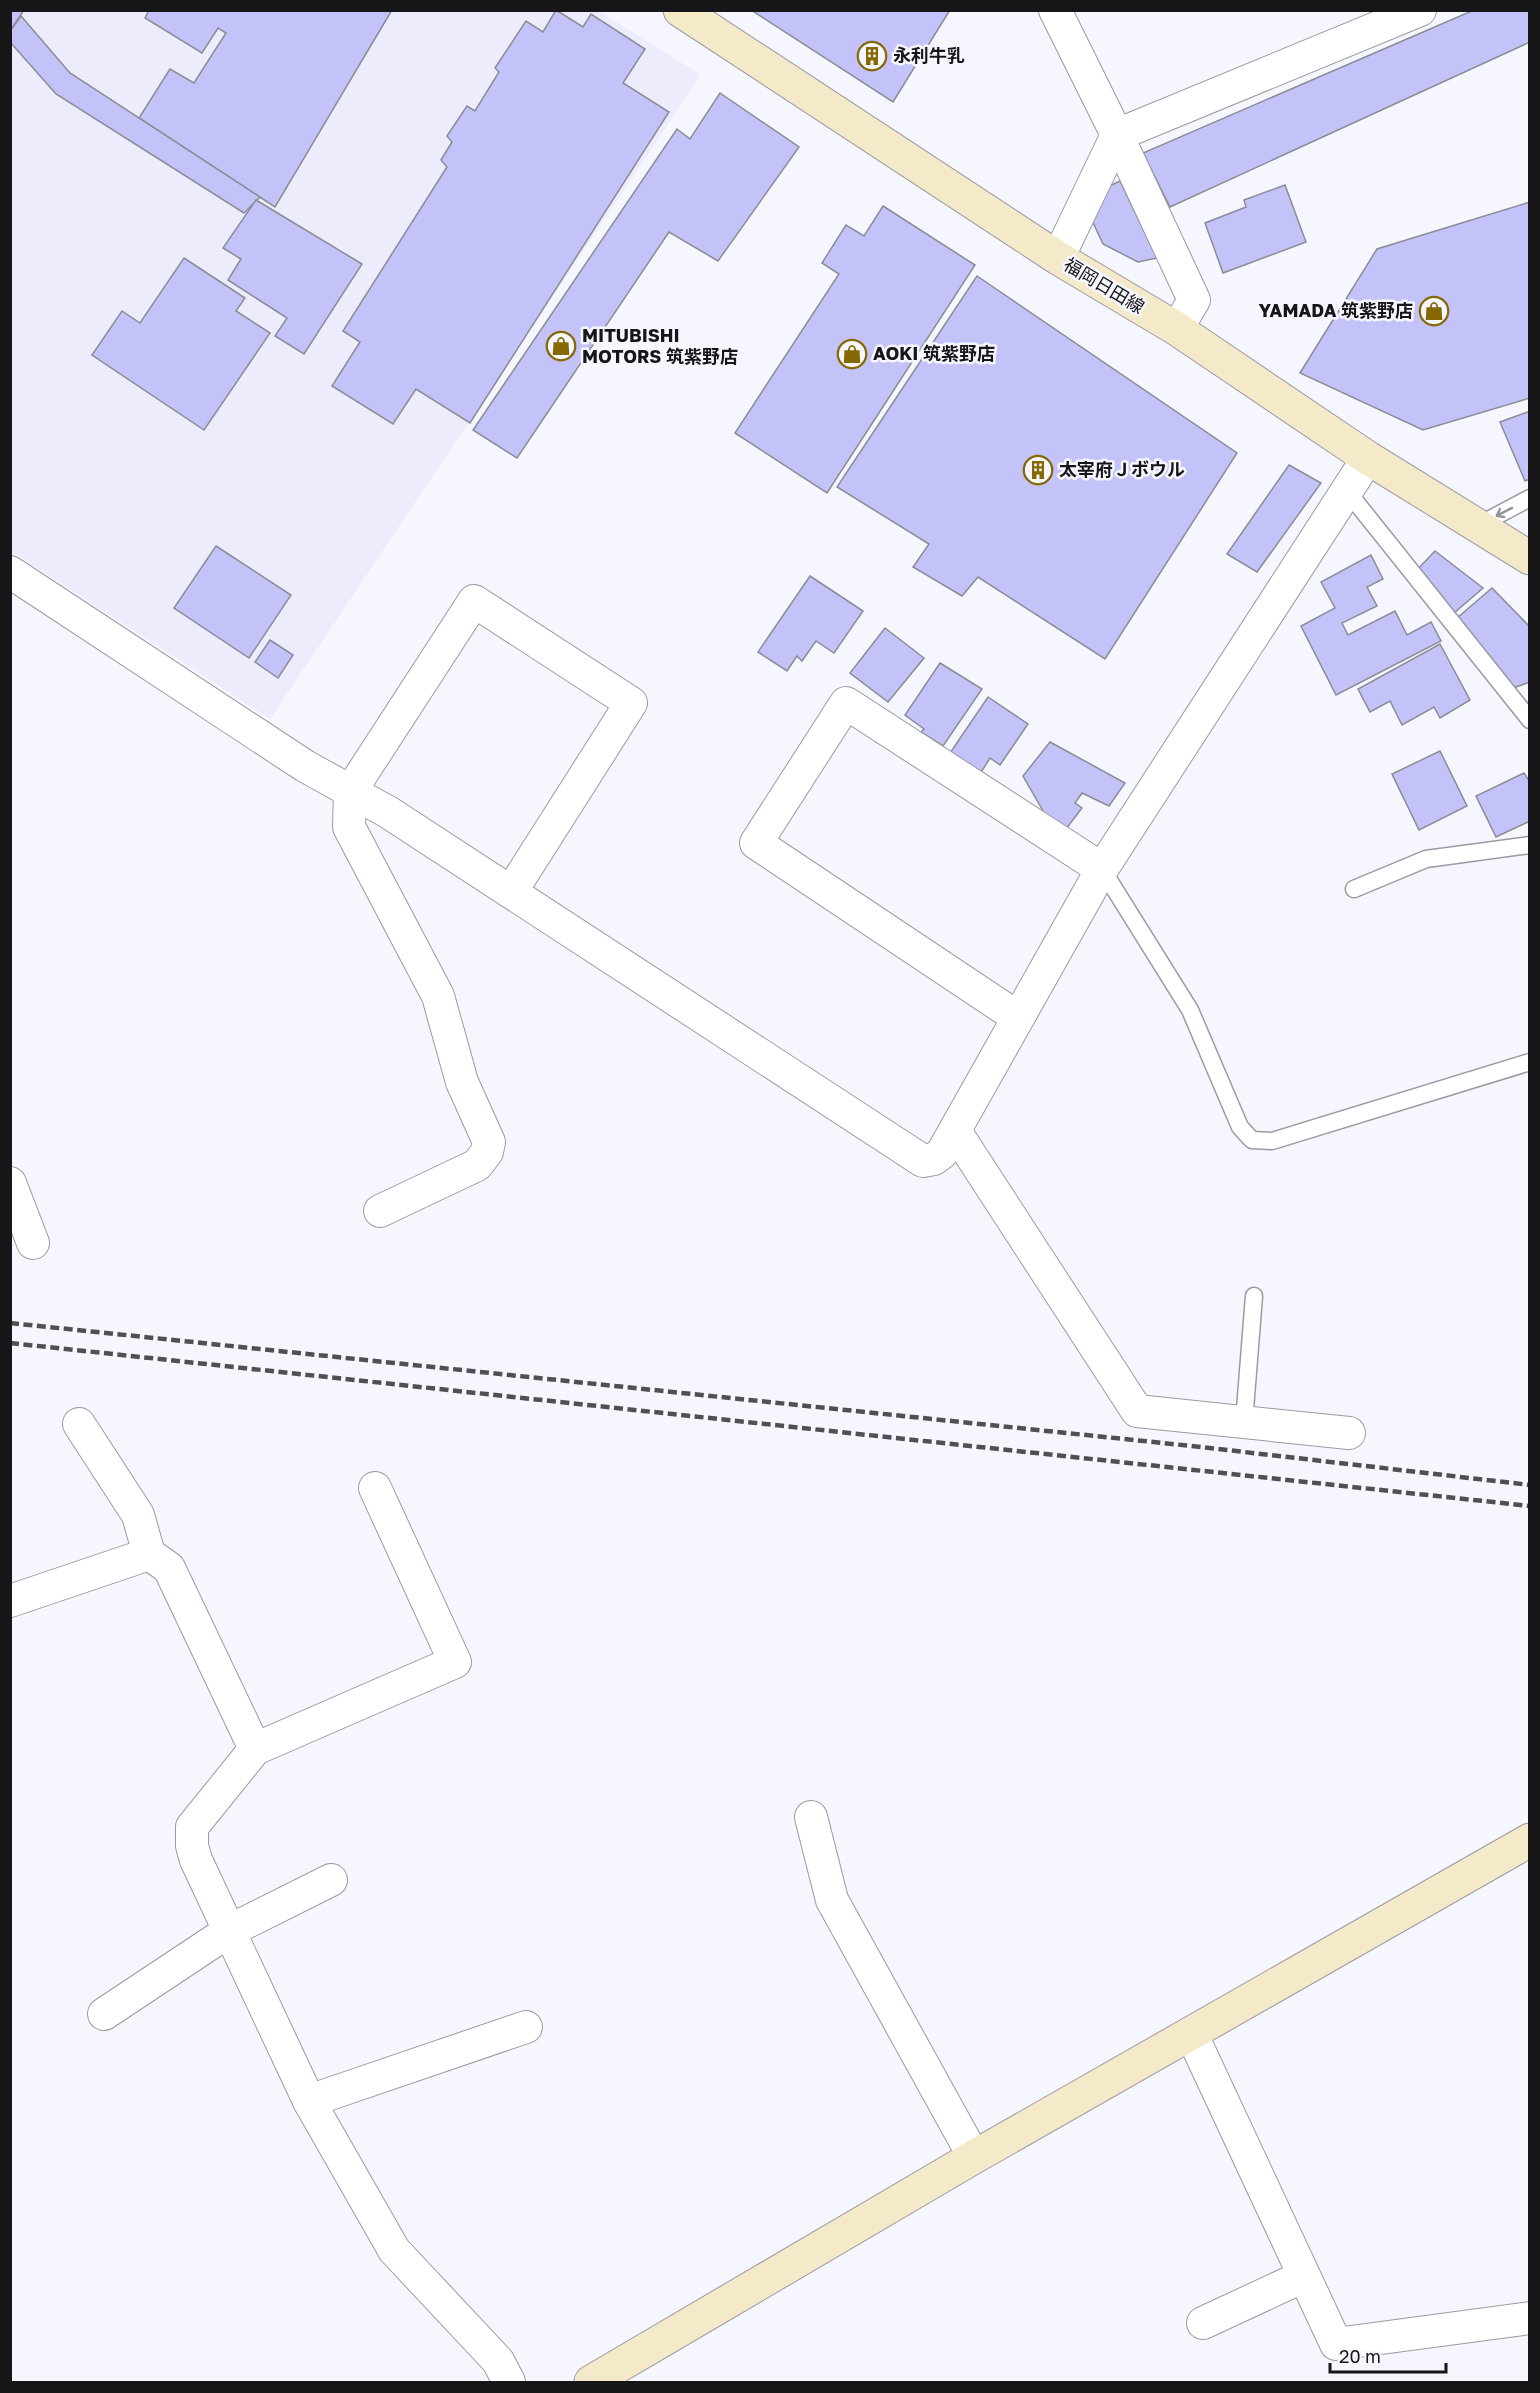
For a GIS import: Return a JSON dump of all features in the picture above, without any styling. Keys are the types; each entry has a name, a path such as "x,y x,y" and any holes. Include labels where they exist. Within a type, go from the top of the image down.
{"street":[{"name":"福岡日田線","path":"680,10 1058,258 1177,329 1368,458 1530,558"},
{"path":"1055,10 1117,135 1194,300 1177,329"},
{"path":"1058,258 1117,135 1420,10"},
{"path":"10,572 305,766 388,812 923,1161 934,1159 942,1153 1102,869 1368,458"},
{"path":"380,1211 477,1165 487,1152 489,1142 462,1082 438,996 349,827 350,792 474,601 632,703 511,892"},
{"path":"1017,1017 756,843 846,703 1102,869"},
{"path":"955,1131 1137,1411 1348,1433"},
{"path":"10,1183 33,1243"},
{"path":"79,1424 138,1515 150,1554 169,1568 255,1749"},
{"path":"375,1488 455,1662 255,1749 192,1827 192,1846 196,1860 309,2101 394,2250 498,2361 508,2382"},
{"path":"10,1601 150,1554"},
{"path":"811,1817 832,1900 974,2157"},
{"path":"607,2379 974,2157 1530,1840"},
{"path":"104,2014 229,1931 331,1880"},
{"path":"309,2101 526,2027"},
{"path":"1191,2033 1335,2344 1530,2318"},
{"path":"1203,2323 1304,2276"}],"lane":[{"path":"1347,491 1530,720"},
{"path":"1479,525 1530,498"},
{"path":"1354,889 1426,859 1530,845"},
{"path":"1102,869 1190,1010 1240,1127 1252,1140 1272,1141 1530,1062"},
{"path":"1244,1422 1254,1296"}],"shaded area":[{"path":"10,11 599,11 701,75 270,719 11,551"}],"building":[{"path":"10,10 24,10 10,31"},
{"path":"149,10 392,10 275,207 139,118 170,69 194,83 226,33 218,28 202,53 145,18"},
{"path":"556,10 583,27 591,14 645,49 623,83 669,112 470,423 416,389 393,424 332,386 360,342 343,331 447,167 441,160 452,142 447,136 467,106 475,111 499,72 495,68 526,21 543,32"},
{"name":"永利牛乳","path":"751,10 950,10 893,102"},
{"path":"1474,10 1530,10 1530,42 1170,207 1143,153"},
{"path":"21,16 70,73 260,197 244,213 56,94 10,42 10,31"},
{"name":"MITUBISHI MOTORS 筑紫野店","path":"720,93 799,147 718,261 669,232 517,458 473,430 677,129 690,139"},
{"path":"1120,181 1157,258 1138,262 1103,244 1090,216 1103,189"},
{"path":"1285,185 1306,242 1223,273 1205,223 1246,207 1244,200"},
{"path":"256,200 362,264 304,354 275,336 287,318 228,280 241,259 223,248"},
{"name":"YAMADA 筑紫野店","path":"1530,202 1530,398 1423,430 1300,373 1377,249"},
{"name":"AOKI 筑紫野店","path":"883,206 975,265 827,493 735,433 839,274 822,263 846,225 864,236"},
{"path":"184,258 245,298 236,311 270,333 204,430 92,355 122,311 140,323"},
{"name":"太宰府Ｊボウル","path":"977,276 1237,453 1105,659 978,577 962,596 913,567 929,544 837,487"},
{"path":"1530,411 1530,479 1525,481 1500,422"},
{"path":"1289,465 1321,483 1257,572 1227,554"},
{"path":"216,546 291,595 249,658 174,608"},
{"path":"1435,551 1483,588 1454,613 1416,571"},
{"path":"1371,555 1383,579 1367,587 1377,606 1342,623 1348,635 1395,611 1407,635 1431,622 1441,641 1336,695 1301,626 1335,608 1321,582"},
{"path":"810,576 863,611 834,653 816,641 802,661 797,656 787,671 758,652"},
{"path":"1492,588 1530,627 1530,682 1513,688 1457,618"},
{"path":"885,628 924,658 888,702 850,673"},
{"path":"270,640 293,655 278,678 255,662"},
{"path":"1440,644 1470,700 1440,718 1434,707 1402,725 1390,701 1370,712 1358,689"},
{"path":"940,663 982,689 943,746 921,732 924,729 905,715"},
{"path":"988,697 1028,724 1000,765 990,758 980,774 950,753"},
{"path":"1050,742 1125,783 1109,806 1082,793 1075,803 1082,808 1066,829 1046,816 1023,776"},
{"path":"1440,751 1467,806 1419,830 1392,774"},
{"path":"1524,773 1530,782 1530,821 1496,837 1476,796"}],"railway":[{"path":"10,1323 1201,1447 1530,1485"},
{"path":"10,1343 1530,1506"}],"place":[{"name":"永利牛乳","path":"872,56"},
{"name":"YAMADA 筑紫野店","path":"1434,311"},
{"name":"MITUBISHI MOTORS 筑紫野店","path":"561,346"},
{"name":"AOKI 筑紫野店","path":"852,354"},
{"name":"太宰府Ｊボウル","path":"1038,470"}]}
